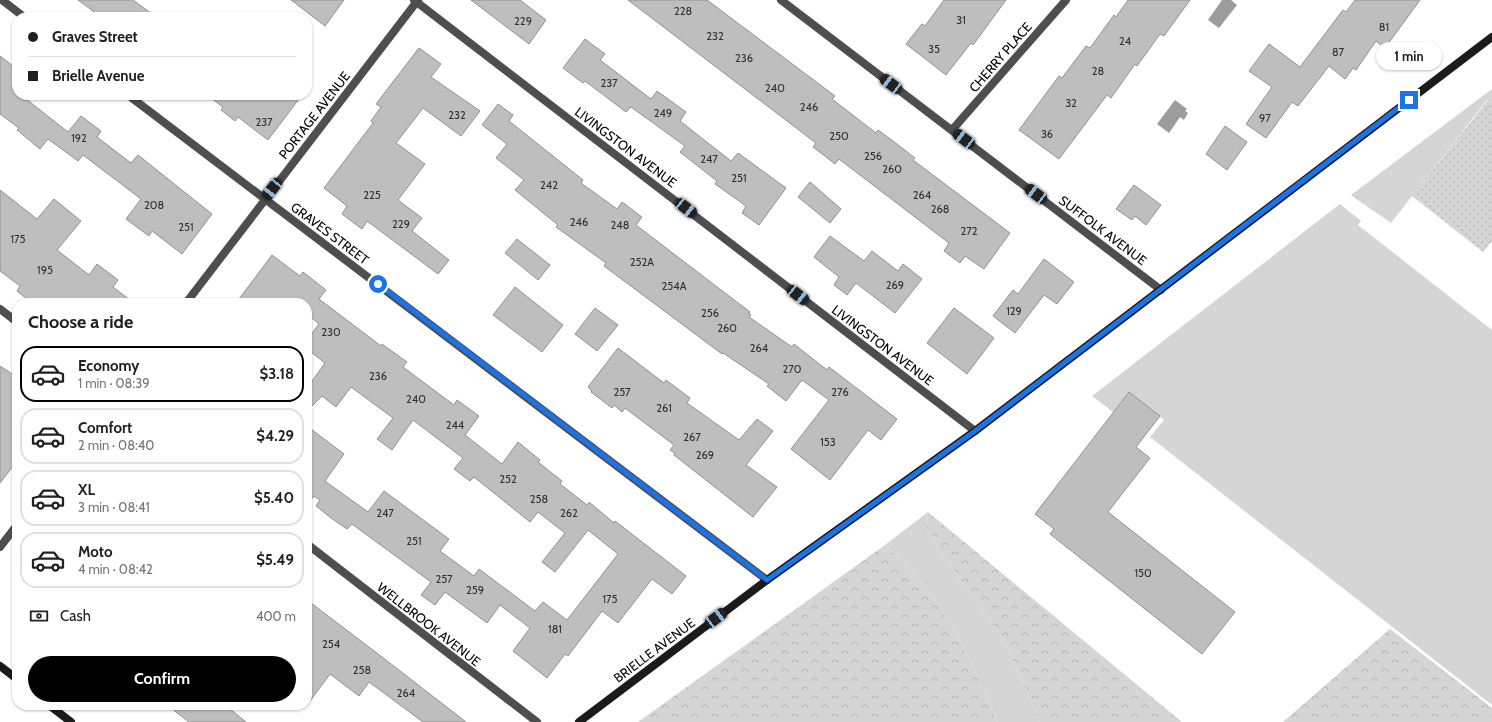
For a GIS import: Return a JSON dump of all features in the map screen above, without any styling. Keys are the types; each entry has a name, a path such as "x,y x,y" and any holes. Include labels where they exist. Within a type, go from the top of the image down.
{"street":[{"path":"2,0 18,12"},
{"name":"SUFFOLK AVENUE","path":"781,0 1161,290"},
{"name":"CHERRY PLACE","path":"952,130 1066,0"},
{"name":"PORTAGE AVENUE","path":"190,298 264,198 416,1"},
{"name":"LIVINGSTON AVENUE","path":"416,1 975,431"},
{"name":"BRIELLE AVENUE","path":"579,722 767,580 975,431 1492,37"},
{"name":"GRAVES STREET","path":"135,100 767,580"},
{"path":"0,309 12,318"},
{"path":"0,547 12,531"},
{"name":"WELLBROOK AVENUE","path":"312,548 537,722"},
{"path":"0,666 12,675"},
{"path":"55,710 71,722"}],"green space":[{"path":"1492,89 1492,103 1487,100 1391,223 1351,195"},
{"path":"1488,100 1492,103 1492,241 1483,252 1412,196"},
{"path":"1340,204 1361,221 1358,225 1492,330 1492,705 1150,437 1164,420 1129,392 1113,412 1092,396"},
{"path":"928,512 927,530 941,553 1003,638 1040,722 997,722 968,657 942,610 922,583 885,545"},
{"path":"928,512 1182,722 1040,722 1003,638 941,553 927,530"},
{"path":"885,545 922,583 942,610 968,657 997,722 638,722"},
{"path":"1390,629 1492,708 1492,722 1283,722"}],"shaded area":[{"path":"1222,0 1231,0 1237,5 1219,28 1208,20"},
{"path":"1175,100 1187,109 1185,111 1188,113 1184,120 1180,117 1169,133 1157,124"}],"building":[{"path":"78,0 133,0 149,12 94,12"},
{"path":"291,0 344,0 325,26 312,16 312,12 307,12"},
{"path":"471,0 520,0 546,20 529,44"},
{"path":"628,0 707,0 835,96 832,99 876,133 878,130 897,144 915,158 913,160 1010,233 984,269 965,256 960,263 944,251 949,243 839,159 835,164 813,147 816,143"},
{"path":"944,0 1006,0 973,45 971,43 946,75 906,44 922,24 925,26"},
{"path":"1128,0 1190,0 1164,36 1160,34 1137,66 1135,64 1111,98 1107,95 1059,159 1019,130 1059,76 1062,78 1086,46 1090,48 1114,15 1116,17"},
{"path":"1355,0 1420,0 1385,48 1376,41 1356,70 1353,68 1345,79 1329,66 1298,106 1292,102 1266,138 1246,124 1272,87 1249,71 1269,44 1300,67 1343,10 1346,12"},
{"path":"585,39 605,54 600,60 651,99 657,91 686,112 680,121 731,161 738,153 786,188 759,225 742,213 746,206 715,184 717,181 680,152 685,146 631,107 626,112 585,81 583,83 563,68"},
{"path":"419,48 441,64 431,77 480,111 461,136 423,108 396,143 425,164 398,200 422,218 412,231 449,260 438,274 367,221 362,229 342,214 347,206 324,188 373,123 371,121 381,107 376,104"},
{"path":"0,56 12,65 12,100 27,100 68,132 81,116 101,131 97,137 131,163 138,155 212,214 182,254 152,231 149,236 126,219 141,199 83,155 78,161 48,139 40,149 17,130 19,128 0,114"},
{"path":"214,100 298,100 268,140 238,117 235,121 221,110 223,107"},
{"path":"498,104 513,115 509,121 583,180 581,183 617,209 622,202 642,217 636,225 750,312 748,313 751,315 749,317 792,347 794,344 827,370 829,367 897,419 881,440 868,430 830,480 791,449 829,400 802,380 786,401 767,386 769,384 723,353 722,354 604,266 606,263 556,227 558,225 515,190 524,180 496,158 507,144 482,125"},
{"path":"1225,126 1247,142 1227,170 1206,154"},
{"path":"810,182 841,209 830,223 798,197"},
{"path":"1134,185 1161,205 1146,225 1135,216 1132,220 1116,209"},
{"path":"0,190 37,219 54,199 81,221 57,250 89,275 97,264 118,280 113,287 127,298 26,298 17,291 20,286 0,271"},
{"path":"830,236 864,261 872,251 898,271 903,264 922,279 895,313 856,283 847,295 834,285 839,277 814,257"},
{"path":"517,239 550,265 538,280 505,253"},
{"path":"272,255 300,276 303,272 326,290 319,299 381,346 382,344 407,362 403,367 454,405 457,400 479,416 465,435 502,464 518,442 540,460 538,462 562,481 560,484 587,505 589,502 614,523 615,521 686,576 672,594 652,579 618,623 602,611 568,656 565,654 547,678 513,651 530,628 500,605 487,623 445,592 435,605 421,595 431,582 352,524 347,529 316,506 320,500 314,496 312,499 312,430 344,454 325,481 368,512 384,491 449,539 440,551 474,576 479,569 535,611 543,602 567,620 618,554 588,530 555,572 542,562 565,533 538,512 530,522 474,477 470,481 454,469 463,458 413,420 392,450 377,439 393,418 351,387 336,407 322,396 312,406 312,381 325,363 312,353 312,333 319,324 312,318 312,298 240,298"},
{"path":"1044,259 1074,282 1057,304 1044,295 1015,333 993,316 1013,290 1018,294"},
{"path":"515,287 563,325 542,352 493,315"},
{"path":"595,308 618,325 597,351 575,334"},
{"path":"954,308 994,338 967,374 927,343"},
{"path":"618,348 664,383 666,380 690,398 687,403 739,440 757,419 773,431 746,465 777,487 753,517 674,455 675,453 670,450 674,445 625,408 622,412 614,405 612,408 591,392 592,391 588,387"},
{"path":"0,366 12,374 12,467 0,483"},
{"path":"1129,392 1160,416 1136,447 1150,458 1108,512 1235,612 1202,654 1050,534 1054,529 1035,514"},
{"path":"312,604 466,722 423,722 369,682 359,696 330,674 312,698"},
{"path":"173,710 231,710 246,722 189,722"}],"route":[{"path":"378,284 767,580 975,431 1409,100"}]}
